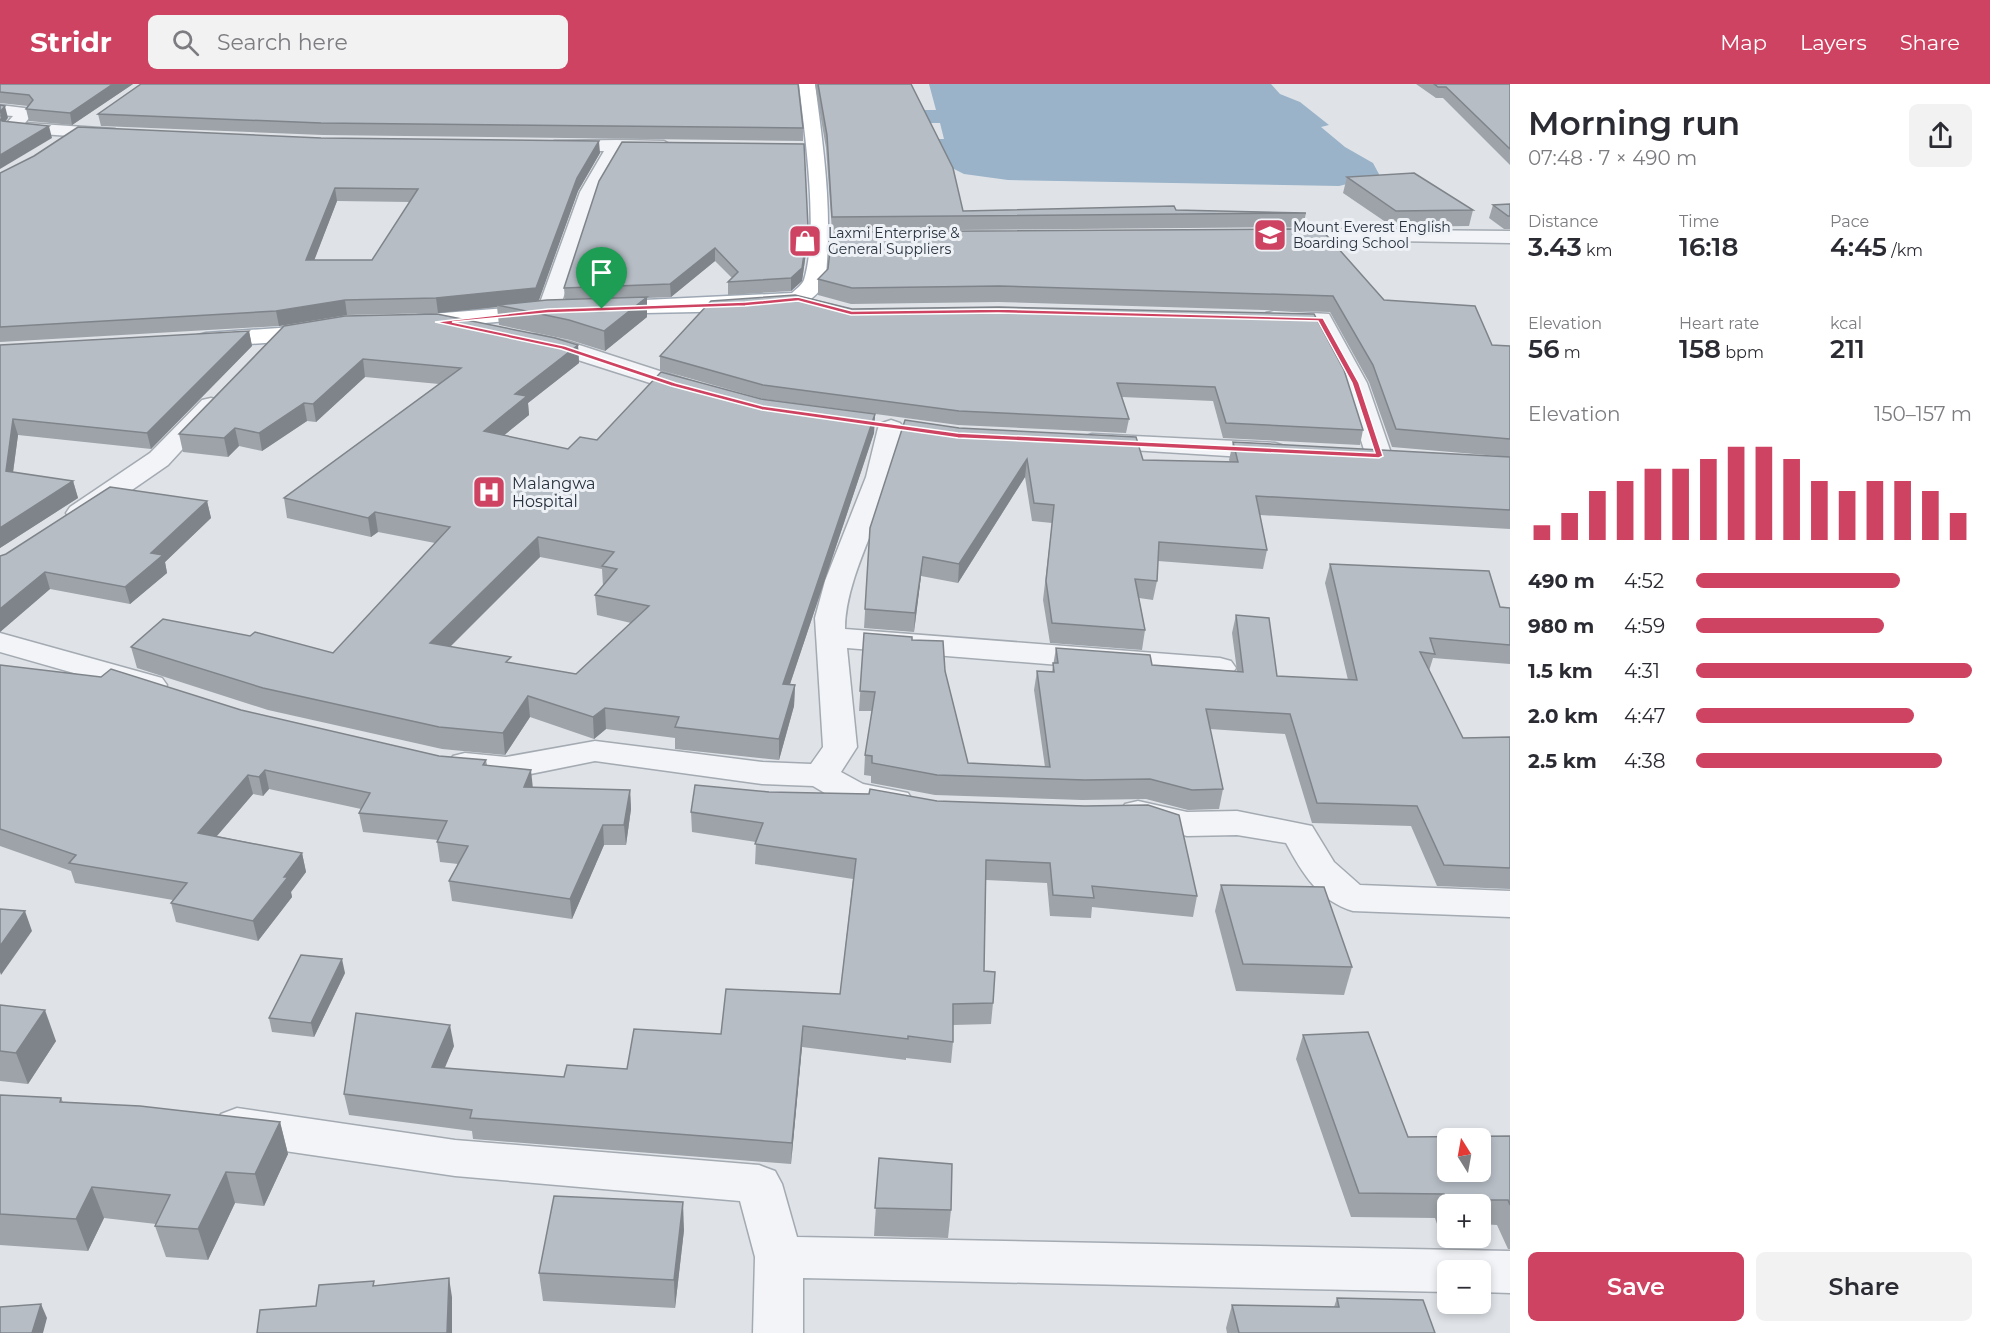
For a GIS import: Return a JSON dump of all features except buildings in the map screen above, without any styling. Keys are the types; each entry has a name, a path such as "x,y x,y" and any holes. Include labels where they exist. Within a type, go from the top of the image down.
{"main road":[{"path":"393,323 438,322 566,310 809,302 814,284 820,239 815,148 807,84"},
{"path":"188,341 279,335 336,326"}],"street":[{"path":"0,110 26,112 11,127 76,133 130,134"},
{"path":"58,145 105,114"},
{"path":"566,310 589,192 616,145"},
{"path":"536,146 686,146"},
{"path":"792,148 815,148"},
{"path":"1262,235 1510,237"},
{"path":"820,239 843,238"},
{"path":"1249,318 1321,320 1356,383 1379,456"},
{"path":"438,322 562,347 673,384 718,396"},
{"path":"255,360 279,335"},
{"path":"61,525 159,459 231,385"},
{"path":"821,776 840,747 830,618 840,581 879,477 891,427"},
{"path":"1072,441 1296,452"},
{"path":"830,637 1220,668"},
{"path":"0,642 97,668 183,696"},
{"path":"431,759 506,768 595,751 762,773 821,776 853,794 923,806"},
{"path":"1103,813 1146,812 1187,824 1237,823 1299,834 1315,862 1336,890 1353,898 1510,904"},
{"path":"198,1121 455,1158 759,1184 779,1257 778,1333"},
{"path":"779,1257 1510,1272"}],"water":[{"path":"929,84 1271,84 1280,94 1300,102 1329,125 1321,127 1345,147 1373,163 1380,176 1339,186 1008,180 964,174 944,164 935,139 944,139 940,123 925,123 923,110 936,110"}],"place":[{"name":"Mount Everest English Boarding School","path":"1270,235"},
{"name":"Laxmi Enterprise & General Suppliers","path":"805,241"},
{"name":"Malangwa Hospital","path":"489,492"}],"route":[{"path":"798,299 851,313 998,311 1321,320 1356,383 1379,456 958,435 891,428 762,408 673,384 562,347 438,322 548,311 602,309 745,304 798,299"}]}
